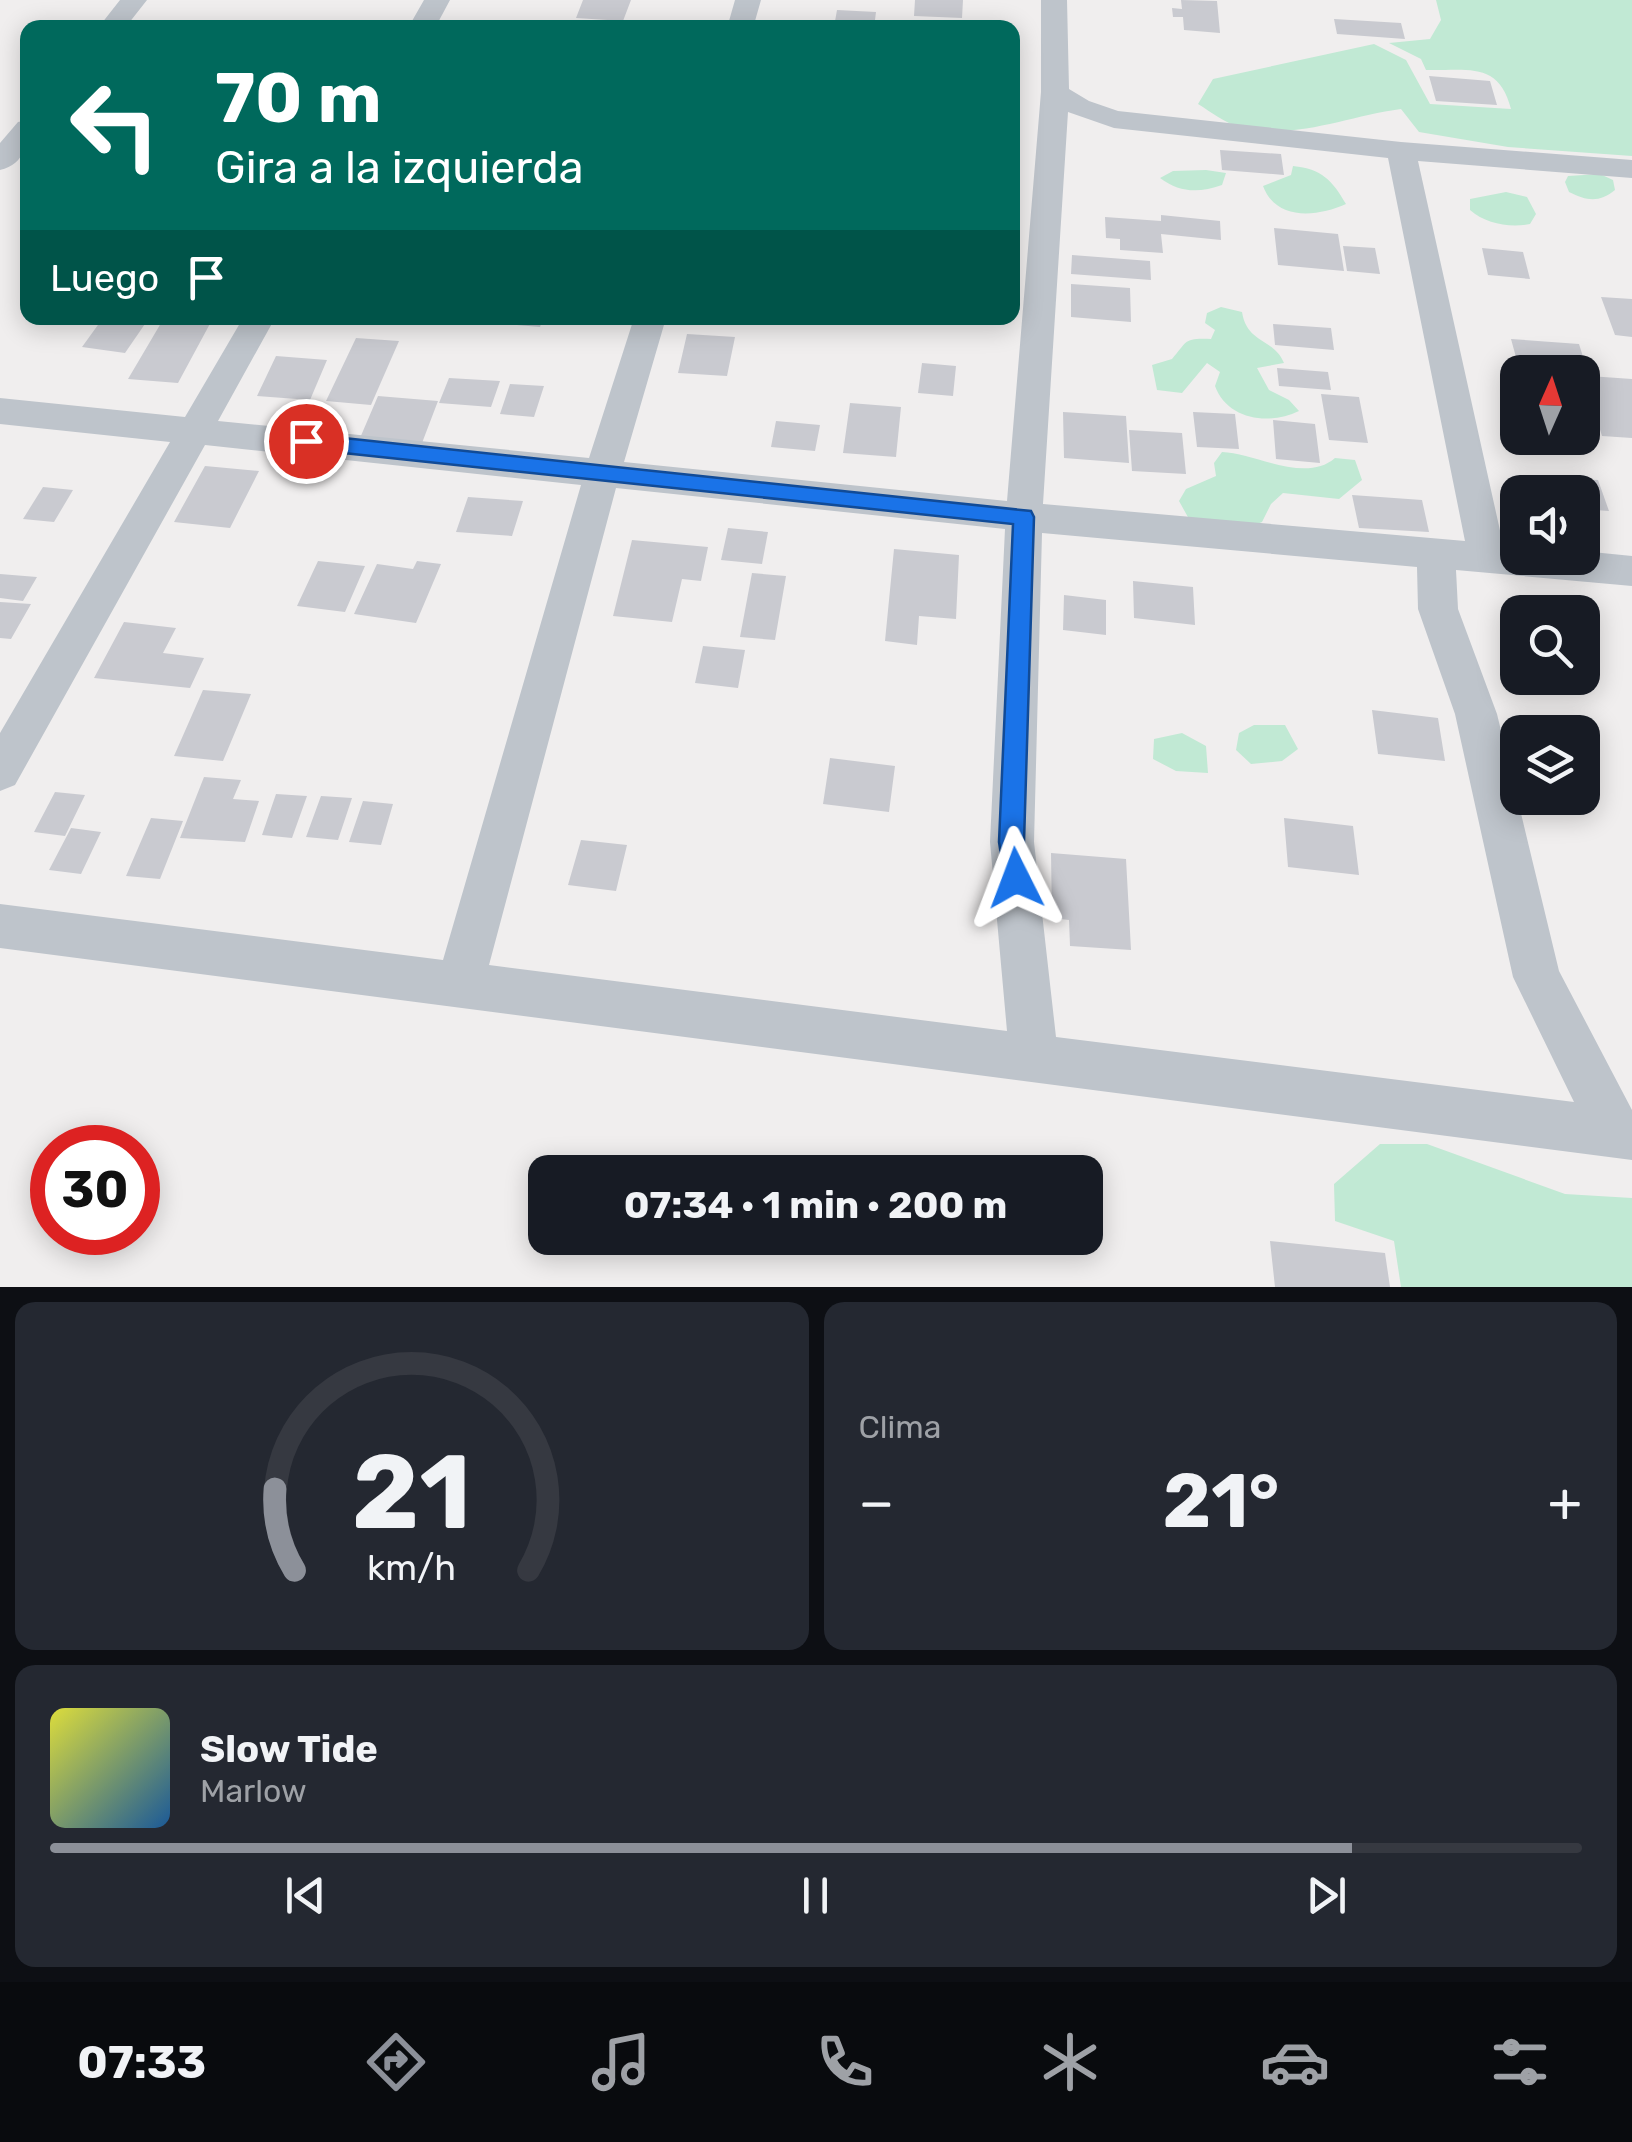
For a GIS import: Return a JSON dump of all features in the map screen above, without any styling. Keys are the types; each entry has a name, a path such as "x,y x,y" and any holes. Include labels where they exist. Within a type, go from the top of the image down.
{"street":[{"path":"118,20 134,0"},
{"path":"1034,1062 1012,842 1024,517 1055,92 1054,0"},
{"path":"1055,92 1114,119 1401,151 1632,169"},
{"path":"0,161 20,137"},
{"path":"1401,151 1487,557"},
{"path":"0,772 254,325"},
{"path":"459,986 603,471 648,325"},
{"path":"0,411 1024,517 1632,571"},
{"path":"1436,552 1438,609 1476,714 1536,977 1625,1134"},
{"path":"0,926 1034,1062 1625,1134"}],"green space":[{"path":"1436,0 1632,0 1632,156 1508,147 1419,132 1401,109 1321,126 1260,131 1239,127 1198,104 1213,79 1374,44 1406,60 1430,104 1511,109 1506,94 1490,76 1468,70 1426,70 1421,59 1389,43 1430,39 1441,20"},
{"path":"1293,166 1325,177 1346,204 1310,213 1287,211 1277,205 1263,186 1291,175"},
{"path":"1173,171 1226,173 1222,185 1190,190 1160,178"},
{"path":"1600,174 1613,180 1615,190 1598,199 1569,192 1565,182 1568,176"},
{"path":"1506,192 1527,197 1536,214 1530,224 1498,224 1470,210 1470,199"},
{"path":"1221,307 1242,312 1249,330 1280,355 1284,363 1257,368 1269,390 1289,400 1299,411 1274,418 1250,417 1239,412 1221,397 1215,386 1220,372 1207,363 1182,393 1157,390 1152,365 1172,359 1191,340 1211,339 1215,330 1205,323 1207,313"},
{"path":"1222,452 1295,468 1323,465 1335,458 1355,460 1362,480 1339,499 1283,493 1271,504 1262,522 1247,528 1189,519 1179,501 1186,489 1216,476 1214,463"},
{"path":"1254,725 1285,725 1298,749 1282,761 1251,764 1236,750 1239,733"},
{"path":"1182,733 1206,746 1208,773 1176,771 1153,759 1154,739"},
{"path":"1380,1144 1427,1144 1565,1194 1632,1198 1632,1287 1401,1287 1394,1241 1335,1221 1334,1184"}],"building":[{"path":"583,0 631,0 623,20 576,18"},
{"path":"915,0 963,0 962,18 914,16"},
{"path":"1181,0 1217,1 1220,33 1184,30 1183,17 1173,17 1172,8 1182,9"},
{"path":"837,10 876,12 875,20 835,20"},
{"path":"1334,19 1401,23 1405,39 1337,34"},
{"path":"1429,76 1490,81 1497,105 1436,101"},
{"path":"1220,150 1281,154 1284,175 1222,170"},
{"path":"1161,215 1220,221 1221,240 1161,234 1163,253 1120,250 1120,239 1106,238 1105,217 1161,221"},
{"path":"1274,228 1338,234 1344,271 1278,265"},
{"path":"1343,246 1375,248 1380,274 1347,271"},
{"path":"1482,248 1523,252 1530,279 1488,275"},
{"path":"1072,255 1150,261 1151,280 1071,274"},
{"path":"1071,284 1130,288 1131,322 1071,317"},
{"path":"1601,297 1632,299 1632,337 1615,335"},
{"path":"1273,324 1331,328 1334,350 1275,345"},
{"path":"98,325 144,325 125,353 82,347"},
{"path":"160,325 209,325 178,383 128,379"},
{"path":"687,334 735,337 727,376 678,373"},
{"path":"356,338 399,341 371,405 326,401"},
{"path":"1511,339 1579,344 1582,355 1515,355"},
{"path":"276,356 327,360 310,400 257,396"},
{"path":"922,363 956,366 953,396 918,393"},
{"path":"1277,368 1328,372 1331,390 1279,386"},
{"path":"1600,377 1632,379 1632,438 1602,436"},
{"path":"449,378 500,381 491,407 439,403"},
{"path":"510,384 544,386 534,417 500,414"},
{"path":"1321,394 1359,397 1368,443 1329,440"},
{"path":"378,396 438,401 422,443 360,438"},
{"path":"850,403 901,407 896,457 843,453"},
{"path":"1063,412 1126,416 1129,463 1064,458"},
{"path":"1193,412 1235,414 1239,449 1197,447"},
{"path":"1273,420 1315,424 1320,463 1276,459"},
{"path":"776,421 820,425 815,451 771,447"},
{"path":"1129,430 1182,433 1186,474 1132,471"},
{"path":"205,466 259,471 230,528 174,522"},
{"path":"1600,486 1609,511 1600,510"},
{"path":"43,487 73,490 54,522 23,519"},
{"path":"1352,495 1422,500 1429,532 1359,528"},
{"path":"468,497 523,501 512,536 456,532"},
{"path":"728,528 768,532 762,564 721,560"},
{"path":"632,540 708,547 701,581 682,579 672,622 613,616"},
{"path":"894,549 959,555 956,619 919,616 917,645 885,641"},
{"path":"318,561 365,566 345,612 297,606"},
{"path":"417,561 441,564 416,623 354,614 377,564 413,569"},
{"path":"752,573 786,576 775,640 740,637"},
{"path":"0,574 37,577 23,601 0,598"},
{"path":"1133,581 1193,587 1195,625 1134,618"},
{"path":"1064,595 1106,600 1106,635 1063,630"},
{"path":"0,602 31,604 11,639 0,638"},
{"path":"124,622 176,628 163,653 204,658 190,688 94,678"},
{"path":"703,646 745,650 738,688 695,683"},
{"path":"203,690 251,694 223,761 174,756"},
{"path":"1372,710 1438,718 1445,761 1378,754"},
{"path":"830,758 895,766 889,812 823,804"},
{"path":"204,777 241,780 233,799 259,801 245,842 180,838"},
{"path":"55,792 85,795 65,836 34,832"},
{"path":"276,794 307,796 292,838 262,835"},
{"path":"321,796 352,798 338,840 306,837"},
{"path":"363,801 393,804 381,845 349,842"},
{"path":"151,818 183,821 160,879 126,876"},
{"path":"1284,818 1353,826 1359,875 1288,867"},
{"path":"71,828 101,832 81,874 49,870"},
{"path":"581,840 627,845 616,891 568,885"},
{"path":"1051,853 1126,859 1131,950 1070,946 1069,920 1052,918"},
{"path":"1270,1241 1385,1253 1390,1287 1275,1287"}],"route":[{"path":"306,441 1024,517 1012,842 1016,878"}]}
